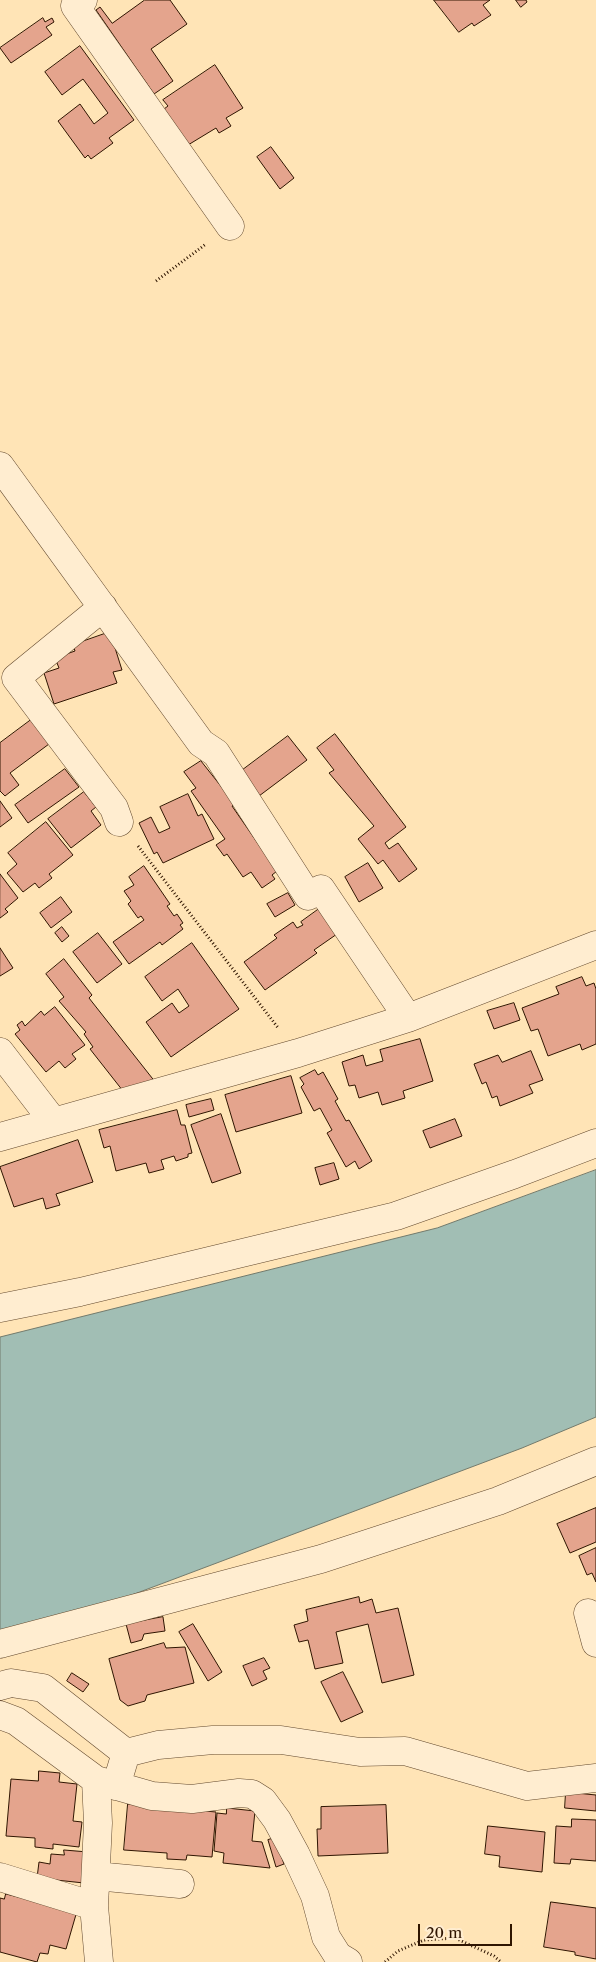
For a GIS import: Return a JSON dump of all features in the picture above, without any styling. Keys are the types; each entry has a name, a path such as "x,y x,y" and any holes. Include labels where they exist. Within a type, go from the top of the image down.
{"street":[{"path":"82,0 75,6 230,226"},
{"path":"0,466 201,743 216,753 308,896 321,889 408,1018"},
{"path":"103,607 16,678 114,808 119,822"},
{"path":"0,1137 298,1053 408,1018 596,945"},
{"path":"0,1052 53,1121"},
{"path":"0,1308 80,1292 396,1216 596,1143"},
{"path":"0,1644 321,1559 498,1501 596,1461"},
{"path":"588,1612 596,1643"},
{"path":"0,1686 11,1683 43,1688 126,1753"},
{"path":"0,1715 16,1721 106,1783 152,1796 192,1799 252,1794 263,1801 277,1820 315,1896 326,1937 338,1956 348,1962"},
{"path":"99,1962 94,1906 106,1783 126,1753 158,1745 213,1740 281,1740 360,1752 405,1751 527,1786 596,1778"},
{"path":"96,1876 180,1884"},
{"path":"0,1877 94,1906"}],"path":[{"path":"156,281 230,226"},
{"path":"119,822 298,1053"},
{"path":"385,1962 398,1951 424,1940 455,1938 494,1956 501,1962"}],"water":[{"path":"596,1170 596,1417 522,1448 68,1619 0,1634 0,1337 437,1228"}],"building":[{"path":"145,0 170,0 187,24 151,49 173,81 154,94 96,10 100,7 112,23"},
{"path":"434,0 490,0 483,5 491,15 474,26 472,23 459,32"},
{"path":"516,0 526,0 527,2 521,7"},
{"path":"43,18 45,22 52,18 54,22 46,27 52,35 11,63 0,48"},
{"path":"80,46 134,120 109,138 113,143 91,159 88,155 85,158 58,121 80,104 94,124 108,113 83,79 62,95 45,72"},
{"path":"215,65 243,108 226,118 231,126 219,133 216,128 188,145 164,109 168,106 163,100"},
{"path":"271,147 294,178 280,189 257,157"},
{"path":"110,632 122,670 113,672 117,683 54,704 44,673 59,668 55,658 75,651 73,645"},
{"path":"31,720 49,744 10,773 19,785 5,796 0,791 0,743"},
{"path":"335,734 406,827 385,843 389,849 398,843 417,869 399,882 383,860 378,864 358,839 374,826 329,773 334,770 317,748"},
{"path":"288,736 307,760 259,796 240,772"},
{"path":"201,761 235,804 232,806 277,871 272,875 275,879 262,888 251,872 243,877 227,854 224,856 216,845 225,839 191,791 196,788 184,772"},
{"path":"65,769 79,787 28,823 15,805"},
{"path":"84,792 96,807 91,811 101,825 71,848 48,819"},
{"path":"188,794 198,816 202,814 214,839 163,863 157,852 154,854 139,823 151,817 159,833 170,828 160,807"},
{"path":"0,801 12,818 0,827"},
{"path":"46,822 73,855 49,874 52,878 39,888 35,883 23,892 7,873 17,864 8,853"},
{"path":"368,863 383,888 359,902 345,877"},
{"path":"144,866 170,904 167,906 174,916 177,914 183,923 180,925 183,929 162,945 160,942 129,964 113,942 144,920 141,916 138,918 128,904 131,901 124,891 134,885 129,877"},
{"path":"0,874 18,898 5,909 8,912 0,918"},
{"path":"288,893 295,905 275,917 267,904"},
{"path":"61,897 72,912 51,928 40,913"},
{"path":"319,909 337,934 314,950 317,953 265,990 244,962 277,938 274,935 293,922 297,928 303,925 301,922"},
{"path":"62,927 69,936 62,942 55,933"},
{"path":"98,933 122,964 97,983 73,952"},
{"path":"192,943 239,1009 171,1057 146,1022 172,1003 179,1013 189,1006 178,989 162,1001 145,977"},
{"path":"0,948 13,968 0,976"},
{"path":"64,959 92,995 89,998 156,1083 132,1090 129,1086 123,1091 90,1049 93,1047 84,1034 86,1032 59,1001 64,997 46,974"},
{"path":"582,977 586,986 594,983 596,989 596,1044 582,1050 580,1044 548,1056 538,1029 531,1031 522,1008 559,994 556,987"},
{"path":"514,1003 520,1020 494,1029 487,1011"},
{"path":"55,1007 85,1045 72,1054 76,1059 65,1068 59,1061 46,1072 15,1034 20,1030 17,1025 22,1021 25,1026 41,1011 44,1015"},
{"path":"420,1039 433,1081 403,1091 405,1098 382,1105 378,1092 359,1098 355,1085 349,1086 342,1062 363,1055 366,1066 383,1061 380,1050"},
{"path":"531,1051 543,1080 529,1085 533,1093 500,1106 497,1096 492,1098 486,1082 482,1084 474,1064 498,1055 502,1062"},
{"path":"315,1070 318,1075 323,1072 338,1099 335,1101 346,1121 349,1120 372,1161 359,1169 355,1161 346,1167 327,1133 332,1130 320,1108 314,1111 301,1087 304,1084 300,1078"},
{"path":"291,1076 302,1113 236,1132 225,1095"},
{"path":"211,1099 214,1110 189,1117 186,1105"},
{"path":"177,1110 181,1125 185,1125 192,1153 188,1154 188,1157 176,1161 174,1156 161,1160 164,1169 149,1173 146,1163 116,1171 110,1146 104,1148 99,1130"},
{"path":"221,1114 241,1173 212,1183 191,1125"},
{"path":"455,1119 462,1136 430,1148 423,1131"},
{"path":"78,1140 93,1182 56,1194 60,1205 46,1209 43,1198 14,1207 0,1167"},
{"path":"334,1163 339,1179 320,1185 315,1168"},
{"path":"596,1508 596,1542 570,1553 557,1524"},
{"path":"596,1548 596,1582 592,1573 587,1575 579,1556"},
{"path":"359,1597 360,1603 372,1599 376,1613 398,1608 414,1675 382,1683 368,1624 336,1632 343,1663 315,1669 308,1640 299,1642 294,1625 308,1621 306,1610"},
{"path":"163,1617 165,1631 144,1634 142,1640 131,1643 126,1624"},
{"path":"193,1624 222,1672 208,1681 179,1632"},
{"path":"164,1643 166,1648 185,1647 194,1683 147,1695 145,1701 128,1706 120,1700 109,1659"},
{"path":"264,1658 270,1668 263,1671 267,1679 252,1686 243,1666"},
{"path":"343,1672 363,1712 341,1722 321,1682"},
{"path":"72,1673 89,1684 83,1692 67,1681"},
{"path":"39,1771 60,1773 59,1782 77,1784 73,1821 82,1822 79,1847 53,1844 53,1849 35,1847 35,1838 6,1836 11,1779 38,1781"},
{"path":"566,1792 596,1795 596,1811 565,1808"},
{"path":"128,1804 216,1812 212,1857 187,1855 186,1860 167,1859 167,1853 124,1850"},
{"path":"386,1805 388,1853 318,1856 317,1829 321,1829 321,1807"},
{"path":"227,1808 255,1811 252,1841 262,1842 270,1868 223,1863 224,1853 214,1851 217,1813 226,1814"},
{"path":"572,1819 596,1820 596,1861 571,1859 570,1864 554,1863 556,1826 571,1827"},
{"path":"488,1826 545,1832 542,1872 499,1867 500,1856 485,1854"},
{"path":"275,1838 284,1864 276,1867 268,1840"},
{"path":"64,1850 88,1852 84,1883 37,1878 39,1862 50,1864 51,1854 64,1855"},
{"path":"6,1894 77,1911 66,1949 50,1945 48,1954 40,1953 37,1962 0,1952 0,1898 4,1899"},
{"path":"551,1902 596,1908 596,1959 575,1955 575,1952 544,1947"}]}
